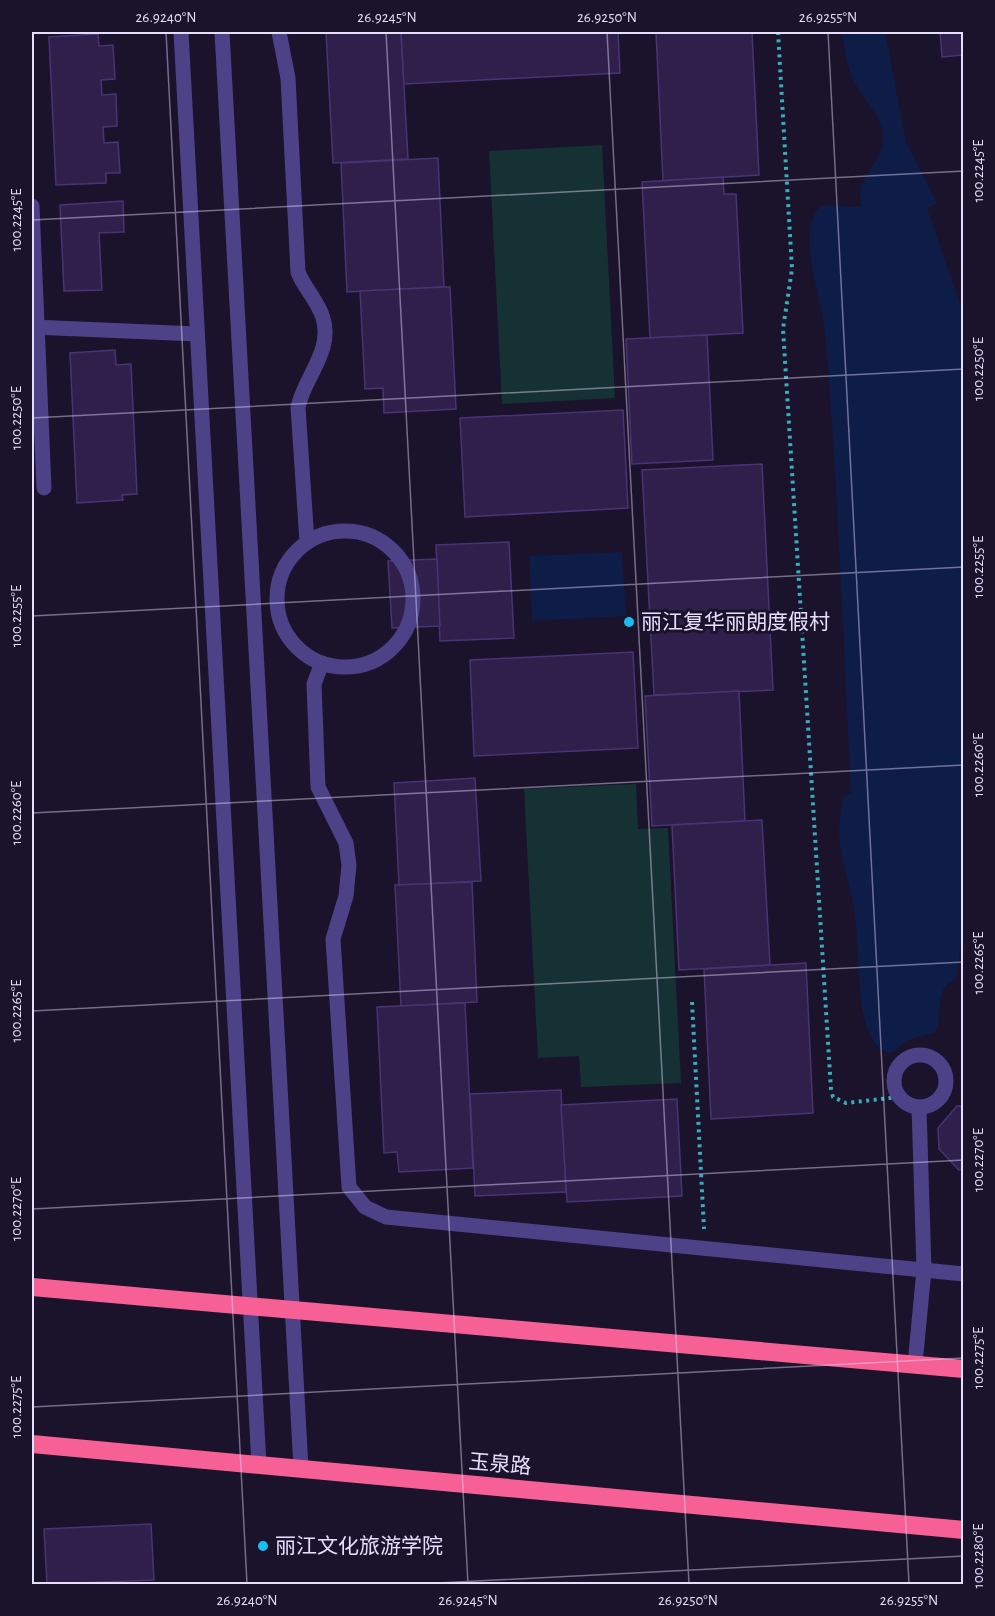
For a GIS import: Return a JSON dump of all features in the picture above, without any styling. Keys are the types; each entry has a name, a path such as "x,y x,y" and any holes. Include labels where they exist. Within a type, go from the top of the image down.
{"highway":[{"path":"32,1287 963,1369"},
{"name":"玉泉路","path":"32,1444 963,1530"}],"street":[{"path":"181,32 259,1465"},
{"path":"222,32 301,1468"},
{"path":"279,32 288,78 297,272 304,288 319,309 326,333 320,356 301,391 297,407 307,542"},
{"path":"32,206 34,327 44,488"},
{"path":"34,327 198,334"},
{"path":"338,531 370,535 384,543 405,566 413,596 407,629 386,655 354,667 322,663 307,656 294,645 285,631 278,606 279,582 285,567 307,542 338,531"},
{"path":"254,602 278,606"},
{"path":"322,663 314,684 318,787 346,843 349,865 346,896 333,939 349,1186 356,1198 370,1210 386,1217 963,1274"},
{"path":"918,1055 929,1057 943,1070 944,1089 934,1102 919,1107 908,1104 899,1097 894,1076 899,1066 907,1058 918,1055"},
{"path":"915,1364 924,1270 919,1107"}],"path":[{"path":"778,32 792,269 783,329 831,1090 833,1098 846,1103 899,1097"},
{"path":"692,1002 705,1249"}],"green space":[{"path":"602,145 615,398 502,404 489,151"},
{"path":"636,784 638,829 668,828 681,1083 581,1087 579,1056 538,1058 524,789"}],"water":[{"path":"841,32 885,32 906,142 937,203 927,208 964,316 963,929 956,979 944,988 935,1032 906,1041 895,1051 888,1053 873,1041 864,1019 855,914 840,842 840,813 844,796 851,793 840,562 825,331 810,246 810,229 814,215 822,205 861,207 860,188 883,148 883,132 878,117 856,85 849,69"},
{"path":"622,552 626,616 532,621 529,556"}],"building":[{"path":"326,32 401,32 408,159 333,163"},
{"path":"401,32 618,32 620,73 404,84"},
{"path":"656,32 752,32 759,175 663,181"},
{"path":"940,32 964,32 964,55 942,57"},
{"path":"98,34 99,46 113,45 115,79 101,80 102,95 116,94 117,126 103,127 104,143 118,142 120,173 106,173 106,183 56,185 49,37"},
{"path":"438,158 444,287 347,292 341,163"},
{"path":"723,177 724,194 736,194 743,333 650,338 642,182"},
{"path":"123,201 124,232 99,233 102,290 64,291 60,205"},
{"path":"450,287 456,409 384,413 383,388 365,389 360,291"},
{"path":"707,335 713,460 632,464 626,339"},
{"path":"115,350 116,365 131,364 137,494 122,495 123,500 77,503 70,353"},
{"path":"623,410 628,508 465,517 460,418"},
{"path":"762,464 773,690 654,695 642,470"},
{"path":"509,542 514,638 440,641 436,545"},
{"path":"437,559 440,626 392,628 388,561"},
{"path":"633,652 638,748 474,756 470,660"},
{"path":"739,691 745,821 652,826 645,696"},
{"path":"475,778 481,881 399,885 394,783"},
{"path":"762,820 770,965 679,970 672,825"},
{"path":"472,882 477,1002 401,1006 395,885"},
{"path":"806,963 813,1113 711,1119 704,969"},
{"path":"465,1003 473,1168 399,1172 397,1152 384,1153 377,1007"},
{"path":"561,1090 566,1192 475,1196 470,1094"},
{"path":"677,1099 682,1196 567,1202 561,1105"},
{"path":"957,1106 964,1106 964,1169 959,1170 939,1149 938,1128"},
{"path":"151,1524 154,1580 47,1584 44,1529"}],"place":[{"name":"丽江复华丽朗度假村","path":"629,622"},
{"name":"丽江文化旅游学院","path":"263,1546"}]}
